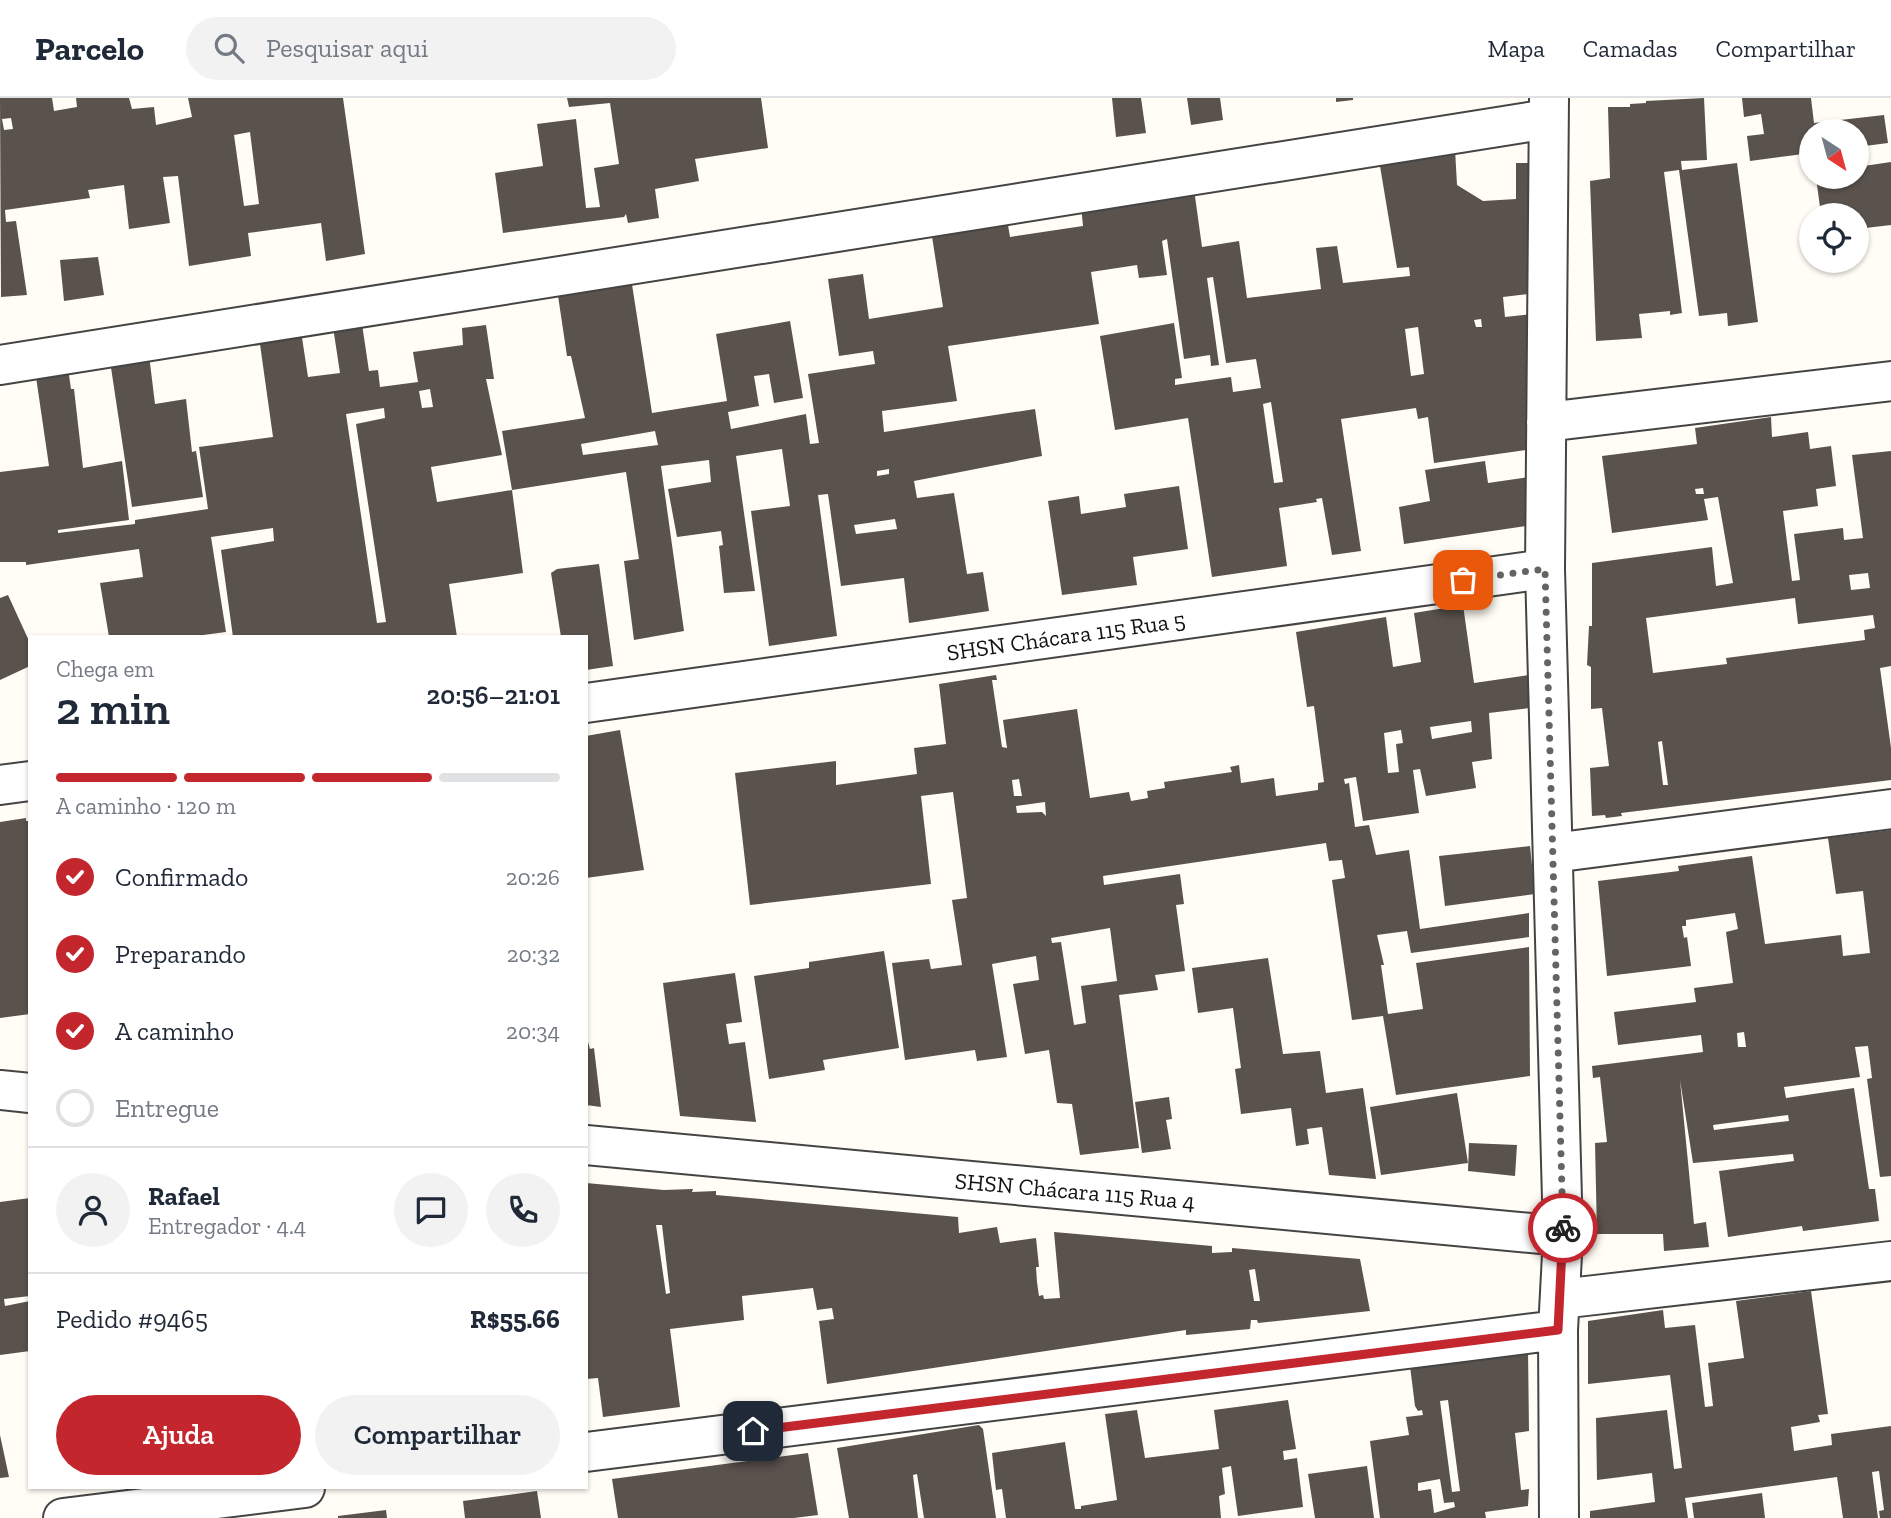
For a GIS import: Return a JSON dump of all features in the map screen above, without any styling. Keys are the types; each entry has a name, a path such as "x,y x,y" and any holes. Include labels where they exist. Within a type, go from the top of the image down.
{"street":[{"path":"0,365 1549,108 1545,569 1563,1236 1559,1315 1559,1518"},
{"path":"1546,422 1891,381"},
{"name":"SHSN Chácara 115 Rua 5","path":"588,703 1545,569"},
{"path":"0,785 28,781"},
{"path":"1553,853 1891,809"},
{"path":"0,1090 28,1093"},
{"name":"SHSN Chácara 115 Rua 4","path":"588,1145 1563,1236"},
{"path":"588,1452 1559,1315 1891,1261"},
{"path":"63,1518 297,1489"}],"building":[{"path":"0,98 52,98 54,111 77,107 76,98 129,98 132,109 154,107 156,125 192,117 188,98 343,98 365,254 326,261 321,223 248,233 251,256 189,266 178,176 163,177 170,223 129,229 124,185 88,190 90,198 5,210 6,222 16,221 27,295 1,297","holes":["11,118 13,129 4,130 2,119","250,132 259,204 244,206 234,135"]},
{"path":"567,98 761,98 768,148 695,159 699,181 655,189 659,218 628,223 626,214 624,217 503,233 495,173 543,166 537,124 576,119 586,208 600,207 594,168 619,164 610,103 569,107"},
{"path":"1112,98 1141,98 1146,133 1116,137"},
{"path":"1187,98 1220,98 1223,120 1191,125"},
{"path":"1336,98 1353,98 1353,100 1336,102"},
{"path":"1704,98 1707,160 1681,161 1682,170 1737,163 1758,322 1728,326 1727,313 1699,316 1679,170 1664,172 1682,313 1670,315 1670,311 1639,314 1642,338 1596,341 1590,181 1610,178 1608,107 1630,107 1630,104 1646,101"},
{"path":"1742,98 1811,98 1814,119 1799,119 1799,155 1750,161 1747,136 1764,134 1761,114 1744,117"},
{"path":"1884,115 1888,143 1869,145 1869,119 1849,119"},
{"path":"1455,149 1457,185 1483,201 1516,199 1516,163 1529,163 1529,294 1503,297 1505,317 1532,314 1534,449 1434,463 1428,417 1418,419 1416,408 1341,419 1361,551 1332,555 1322,498 1316,499 1317,502 1279,508 1287,566 1212,577 1188,418 1115,430 1100,336 1174,323 1182,378 1175,379 1175,385 1231,377 1233,392 1261,388 1256,359 1226,363 1213,277 1207,278 1219,365 1211,366 1210,355 1184,359 1167,239 1162,241 1167,275 1139,278 1137,265 1091,272 1099,324 948,346 957,401 882,411 884,432 1035,409 1042,456 914,481 917,498 954,493 967,574 983,572 989,611 909,623 904,578 841,586 828,494 818,495 837,636 769,646 751,511 790,506 782,449 736,456 755,591 724,593 719,546 723,545 721,531 677,537 668,489 711,482 709,460 661,466 684,631 634,640 624,561 639,559 626,472 512,490 502,431 585,418 571,356 567,356 557,289 631,278 652,413 727,401 716,334 790,321 803,398 774,403 769,374 754,376 759,406 728,412 731,429 806,414 810,444 819,443 808,374 875,364 873,351 839,356 828,279 863,274 869,319 943,307 931,230 1007,219 1010,237 1083,226 1081,206 1194,189 1202,247 1239,241 1247,298 1321,289 1316,248 1337,246 1343,283 1410,276 1409,267 1397,268 1379,160","holes":["1481,319 1482,327 1476,327 1474,320","1418,327 1424,374 1411,376 1405,329","1271,402 1283,482 1274,483 1263,404","655,431 658,445 583,455 581,444","889,469 889,474 877,476 877,471","895,519 897,529 856,534 854,525"]},
{"path":"1891,162 1891,225 1869,228 1869,203 1819,203 1818,189 1869,189 1869,165"},
{"path":"98,257 104,295 64,301 60,260"},
{"path":"362,324 369,371 378,370 380,387 418,382 413,352 463,345 462,328 486,325 494,379 486,379 502,455 431,467 437,502 512,490 523,573 449,584 457,635 233,635 221,550 274,541 273,528 211,537 226,632 203,635 109,635 100,583 143,577 139,549 26,565 26,562 0,562 0,472 49,466 35,370 68,368 71,389 74,389 83,468 122,461 129,520 58,530 58,533 135,524 135,520 208,509 199,447 273,437 259,337 301,331 308,377 340,373 333,327","holes":["430,389 433,407 422,408 419,391","384,408 385,418 356,424 386,622 377,623 346,414"]},
{"path":"149,355 155,404 186,399 192,452 196,451 203,497 132,507 110,361"},
{"path":"1771,417 1772,437 1808,432 1810,449 1831,446 1836,486 1816,489 1818,506 1783,511 1792,581 1800,580 1794,534 1843,528 1844,540 1863,538 1852,455 1891,451 1891,666 1880,668 1891,748 1891,780 1621,813 1622,816 1606,818 1605,815 1592,816 1590,768 1609,766 1602,708 1591,709 1591,667 1587,665 1589,626 1592,626 1592,563 1712,547 1716,586 1733,583 1718,497 1704,499 1708,520 1612,533 1602,456 1697,444 1695,428","holes":["1703,488 1704,494 1696,494 1695,489","1868,573 1870,588 1851,590 1849,575","1795,598 1798,624 1873,615 1875,628 1864,630 1865,640 1726,658 1727,664 1653,673 1646,618","1662,741 1668,785 1663,785 1658,742"]},
{"path":"1485,461 1488,483 1530,477 1532,522 1526,526 1404,544 1399,507 1430,501 1425,470"},
{"path":"1179,486 1188,549 1133,557 1137,585 1062,595 1048,501 1079,496 1081,514 1126,507 1124,494"},
{"path":"599,564 613,666 588,670 588,635 561,635 551,573 557,569"},
{"path":"8,595 28,639 28,667 0,680 0,598"},
{"path":"1463,605 1474,683 1529,675 1529,708 1489,713 1492,759 1472,762 1476,788 1426,796 1420,769 1413,770 1419,813 1363,821 1356,777 1344,779 1345,784 1349,783 1355,827 1369,825 1376,855 1409,850 1420,929 1529,913 1529,937 1411,953 1407,931 1377,935 1384,965 1381,965 1388,1014 1423,1009 1416,963 1529,947 1530,1076 1396,1095 1383,1016 1352,1020 1332,880 1345,878 1342,860 1329,861 1326,843 1103,876 1104,885 1180,874 1184,904 1176,905 1185,971 1155,975 1158,990 1119,995 1139,1148 1080,1155 1072,1104 1057,1103 1049,1050 1025,1054 1013,984 1039,980 1036,956 992,964 1007,1057 977,1061 975,1050 905,1060 892,963 929,959 931,969 962,965 952,900 967,898 953,792 921,796 931,884 750,905 735,773 836,761 836,785 917,774 914,748 946,744 939,684 996,675 997,680 992,680 1002,747 1007,748 1003,720 1077,709 1090,798 1129,792 1131,801 1148,798 1147,791 1165,788 1164,782 1232,772 1230,767 1239,765 1241,783 1274,778 1276,796 1318,790 1318,783 1324,782 1314,706 1307,707 1296,632 1386,617 1393,667 1421,662 1414,613","holes":["1471,721 1472,732 1432,739 1430,727","1401,730 1403,743 1396,744 1399,772 1388,773 1384,733","1019,779 1022,796 1014,796 1012,780","1045,802 1046,816 1042,812 1017,813 1016,806","1110,928 1117,981 1081,986 1086,1023 1074,1025 1061,942 1052,943 1051,938"]},
{"path":"620,730 644,870 588,878 588,736"},
{"path":"26,818 28,821 28,1014 0,1018 0,822"},
{"path":"1891,830 1891,1176 1880,1177 1867,1079 1872,1078 1868,1046 1855,1047 1860,1077 1784,1087 1786,1098 1854,1088 1869,1189 1875,1189 1879,1221 1803,1231 1802,1226 1728,1237 1719,1171 1794,1161 1793,1154 1693,1163 1680,1080 1694,1224 1706,1222 1709,1247 1664,1251 1663,1234 1597,1234 1595,1143 1607,1142 1600,1077 1593,1078 1592,1066 1703,1052 1701,1035 1618,1045 1614,1012 1696,1002 1694,988 1733,983 1726,932 1738,929 1735,913 1686,920 1686,926 1682,926 1684,938 1687,937 1691,966 1607,976 1598,881 1679,871 1678,866 1752,856 1765,944 1841,935 1843,956 1870,953 1863,891 1836,894 1828,838","holes":["1744,1032 1746,1047 1738,1047 1737,1033","1788,1115 1789,1121 1714,1130 1713,1125"]},
{"path":"1530,846 1535,894 1445,906 1439,856"},
{"path":"884,951 899,1048 823,1060 825,1070 769,1079 754,976 809,968 809,962"},
{"path":"1268,958 1283,1054 1320,1051 1326,1093 1363,1088 1376,1179 1329,1175 1322,1127 1307,1129 1309,1144 1296,1146 1291,1108 1241,1114 1235,1069 1241,1068 1233,1008 1198,1013 1192,968"},
{"path":"735,973 742,1022 726,1024 729,1044 745,1042 756,1122 680,1116 663,983"},
{"path":"588,1042 590,1049 594,1048 601,1107 588,1105"},
{"path":"1457,1093 1468,1163 1381,1175 1370,1107"},
{"path":"1169,1097 1172,1119 1166,1120 1171,1149 1142,1153 1135,1102"},
{"path":"1469,1143 1517,1145 1515,1176 1468,1171"},
{"path":"588,1183 664,1190 693,1189 692,1192 716,1191 716,1195 958,1217 959,1233 997,1227 1000,1243 1036,1238 1039,1267 1036,1267 1037,1282 1039,1296 1043,1295 1044,1299 1060,1298 1054,1232 1212,1246 1212,1253 1232,1252 1232,1248 1360,1259 1370,1311 1258,1323 1257,1320 1251,1320 1250,1329 1186,1335 1186,1330 827,1384 819,1321 834,1319 832,1308 817,1310 813,1288 742,1296 744,1320 670,1329 680,1407 603,1417 598,1378 588,1379","holes":["656,1225 662,1225 670,1293 666,1294","1255,1269 1260,1301 1254,1301 1249,1270"]},
{"path":"28,1198 28,1296 4,1299 5,1306 28,1301 28,1351 0,1355 0,1202"},
{"path":"1811,1291 1828,1414 1818,1415 1820,1422 1791,1427 1794,1451 1832,1445 1831,1434 1891,1426 1891,1518 1880,1518 1879,1511 1884,1510 1879,1471 1872,1472 1878,1518 1843,1518 1837,1477 1685,1498 1688,1518 1590,1518 1590,1511 1655,1502 1652,1473 1597,1480 1596,1418 1667,1410 1674,1469 1682,1468 1670,1375 1588,1384 1588,1321 1663,1310 1665,1328 1695,1325 1705,1407 1713,1406 1708,1363 1744,1358 1736,1301"},
{"path":"1528,1349 1529,1431 1515,1433 1521,1490 1529,1489 1528,1506 1485,1512 1486,1518 1380,1518 1370,1441 1409,1435 1406,1417 1423,1415 1422,1410 1418,1411 1415,1406 1410,1366","holes":["1448,1400 1460,1491 1452,1492 1440,1401","1440,1479 1444,1503 1454,1502 1455,1507 1434,1513 1431,1489 1418,1491 1418,1483"]},
{"path":"1288,1400 1296,1449 1283,1451 1284,1460 1297,1458 1303,1507 1238,1516 1231,1466 1222,1468 1225,1494 1219,1496 1221,1518 1006,1518 1002,1489 996,1490 992,1453 1065,1442 1075,1509 1081,1509 1081,1506 1117,1500 1105,1414 1137,1410 1145,1458 1219,1449 1214,1410"},
{"path":"979,1425 983,1429 996,1518 924,1518 917,1474 913,1475 918,1518 849,1518 837,1448"},
{"path":"0,1435 9,1477 0,1478"},
{"path":"808,1453 818,1515 794,1518 618,1518 612,1479"},
{"path":"1367,1466 1374,1518 1315,1518 1308,1474"},
{"path":"537,1491 541,1518 465,1518 463,1501"},
{"path":"1762,1493 1765,1518 1694,1518 1692,1503"},
{"path":"386,1510 387,1518 338,1518 338,1516"}],"way so far":[{"path":"1463,580 1545,569 1563,1228"}],"route":[{"path":"753,1431 1558,1330 1563,1228"}]}
